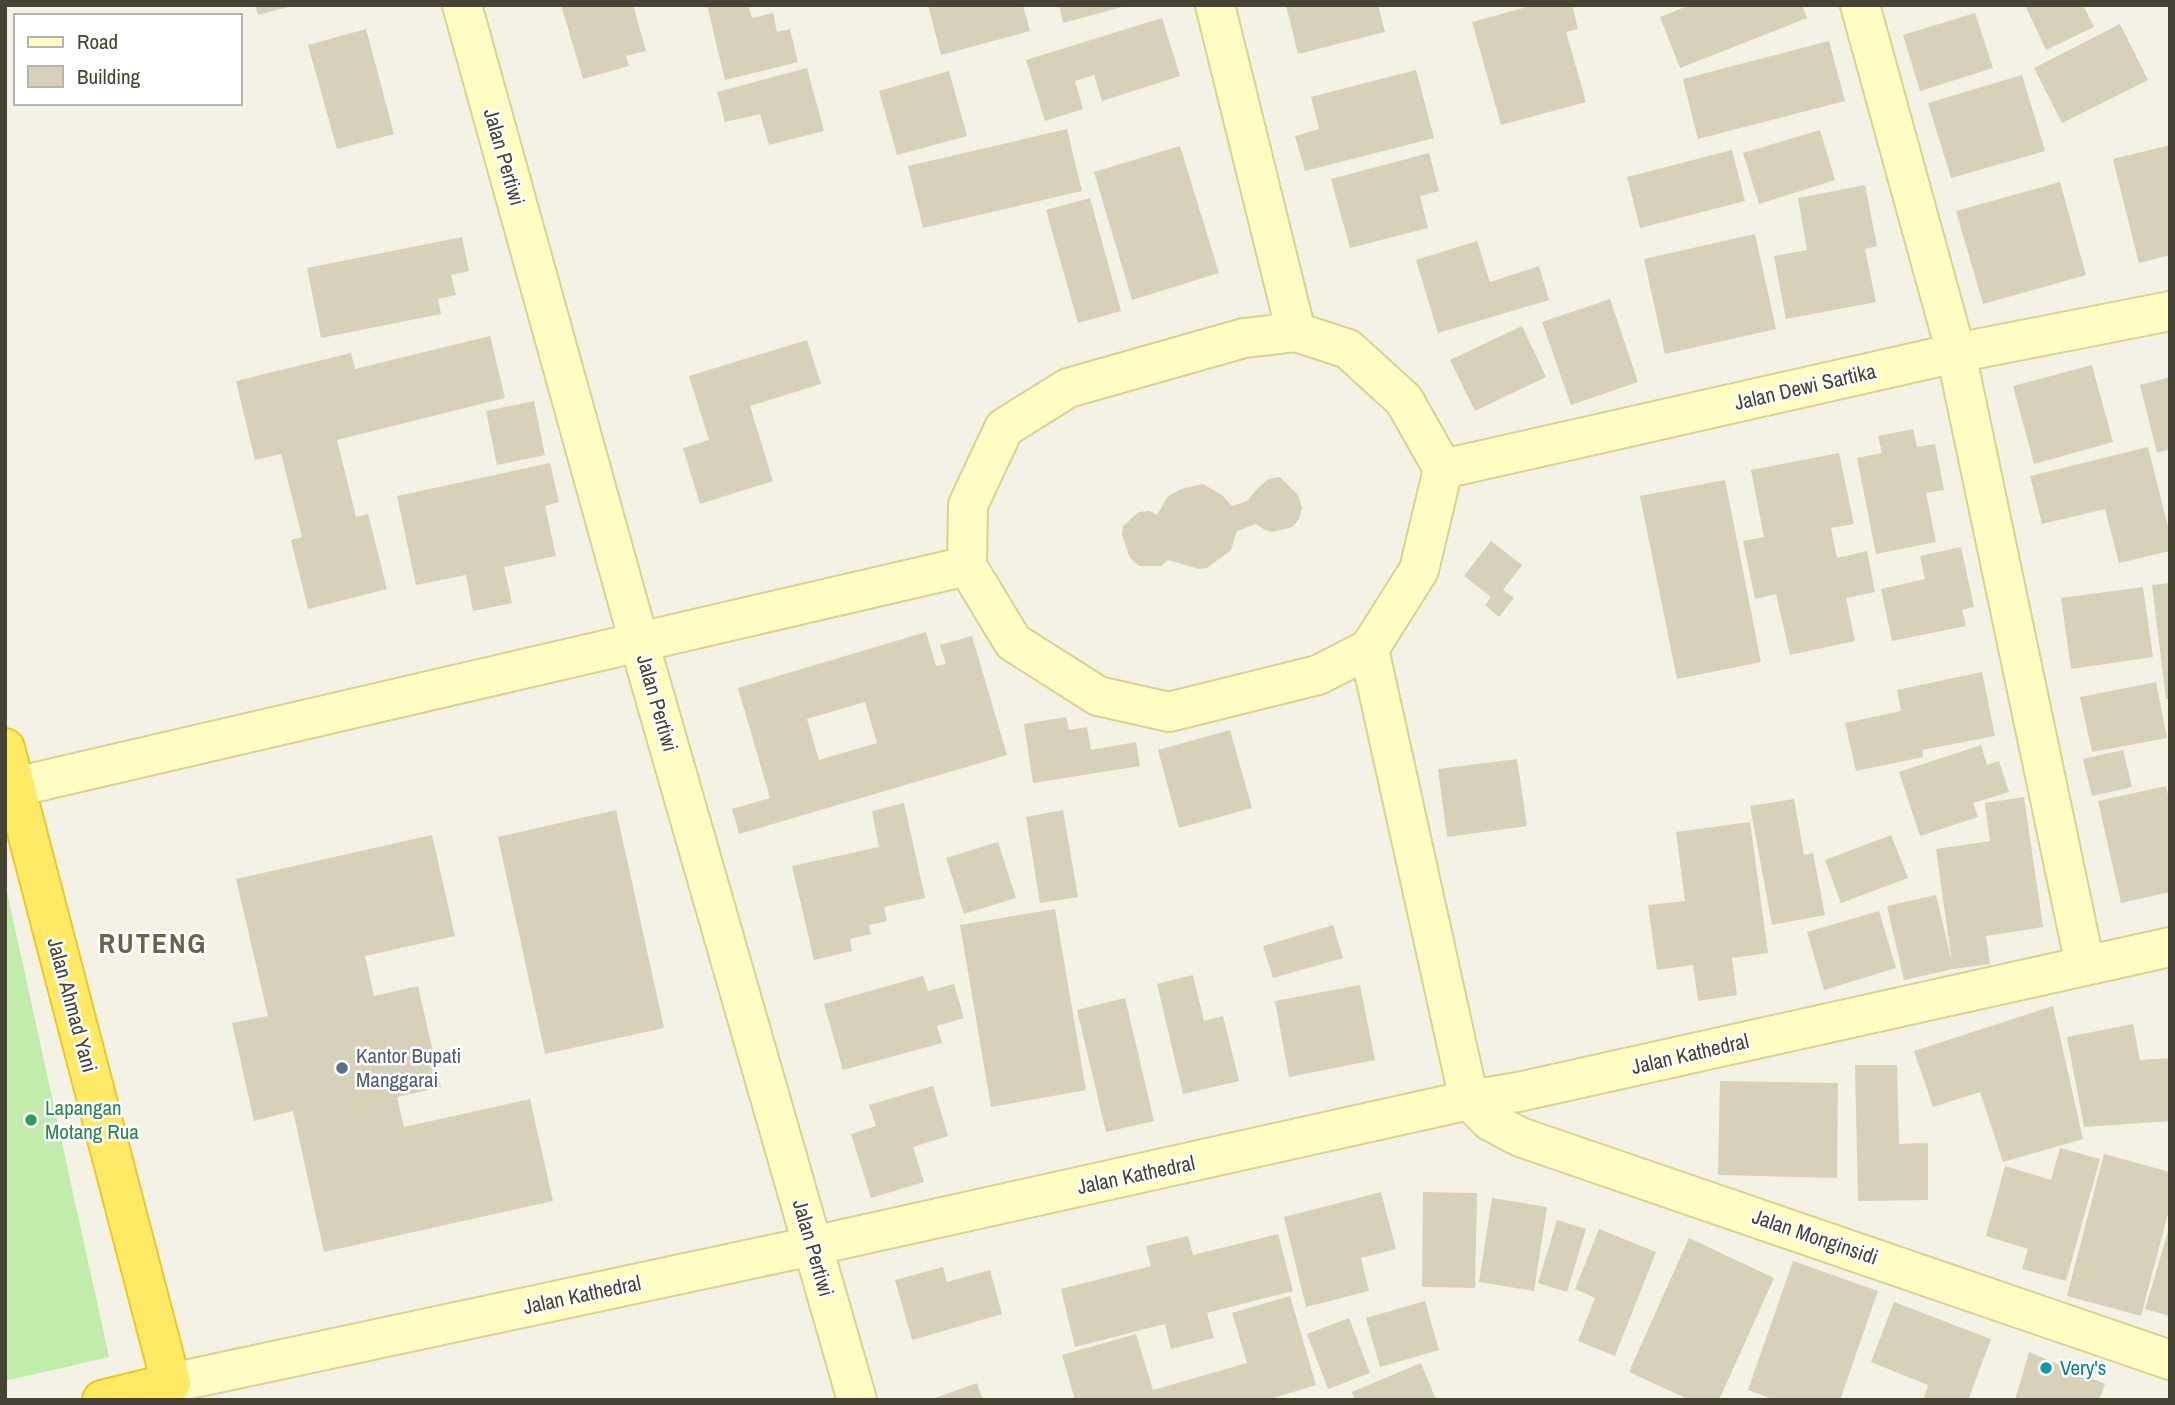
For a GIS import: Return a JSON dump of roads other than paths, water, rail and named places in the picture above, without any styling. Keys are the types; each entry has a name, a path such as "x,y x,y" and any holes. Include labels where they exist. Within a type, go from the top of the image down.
{"highway":[{"name":"Jalan Ahmad Yani","path":"5,748 10,788 171,1383"},
{"name":"Jalan Kathedral","path":"102,1400 171,1383"}],"street":[{"name":"Jalan Pertiwi","path":"462,5 639,642 857,1400"},
{"path":"1215,5 1296,332"},
{"path":"1860,5 1956,353 2085,965"},
{"name":"Jalan Dewi Sartika","path":"1443,469 1956,353 2170,311"},
{"path":"1296,332 1348,349 1404,400 1443,469 1419,570 1370,649 1318,675 1169,712 1098,696 1013,642 967,566 968,505 1004,428 1068,388 1244,338 1296,332"},
{"path":"10,788 967,566"},
{"path":"1370,649 1469,1100"},
{"name":"Jalan Kathedral","path":"171,1383 812,1246 2170,947"},
{"name":"Jalan Monginsidi","path":"1469,1100 1490,1121 1520,1137 2170,1360"}],"place":[{"name":"Kantor Bupati Manggarai","path":"342,1068"},
{"name":"Lapangan Motang Rua","path":"31,1120"},
{"name":"Very's","path":"2046,1368"}],"district":[{"name":"RUTENG","path":"153,943"}]}
